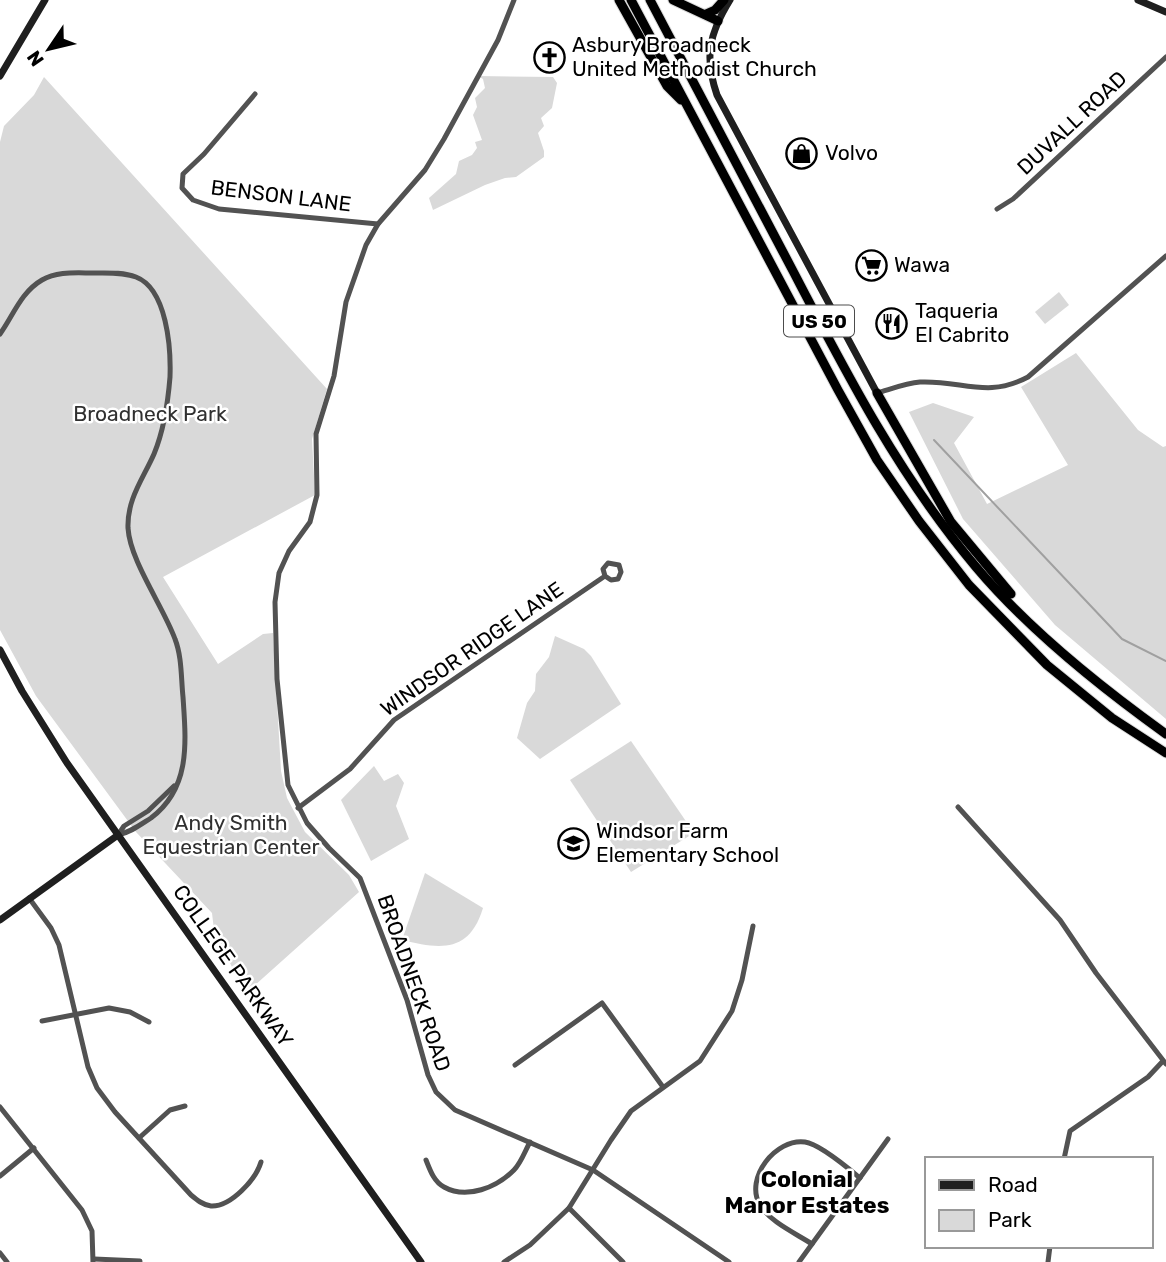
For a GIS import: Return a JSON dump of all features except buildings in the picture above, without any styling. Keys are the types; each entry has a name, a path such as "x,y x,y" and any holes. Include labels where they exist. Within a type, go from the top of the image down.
{"highway":[{"path":"619,0 667,86 689,109"},
{"name":"US 50","path":"631,0 838,390 877,460 919,521 969,585 1047,665 1112,718 1166,753"},
{"name":"US 50","path":"650,0 875,425 912,483 979,570 1025,617 1095,682 1166,734"},
{"path":"673,0 718,21"},
{"path":"706,14 715,10 724,0"},
{"path":"877,393 951,522 1018,602 1025,617"}],"main road":[{"path":"0,76 45,0"},
{"path":"730,0 718,21 709,56 710,73 717,95 877,393"},
{"path":"1138,0 1166,12"},
{"name":"COLLEGE PARKWAY","path":"0,650 39,720 118,835 421,1262"},
{"path":"0,920 118,835"}],"street":[{"name":"BROADNECK ROAD","path":"514,0 498,40 444,139 425,170 378,223 366,245 346,302 334,376 316,434 317,495 311,518 279,573 276,594 277,679 288,785 298,808 329,848 360,878 407,1000 428,1075 436,1092 455,1110 593,1170 729,1262"},
{"name":"DUVALL ROAD","path":"997,209 1013,199 1166,57"},
{"name":"BENSON LANE","path":"255,94 204,154 183,174 182,188 193,200 219,209 378,223"},
{"path":"877,393 918,382 992,389 1014,384 1028,377 1166,256"},
{"path":"0,334 28,291 42,280 74,273 125,274 144,281 156,294 166,328 170,376 164,422 154,454 129,506 128,531 136,557 172,630 179,654 187,743 184,763 176,783 148,811 124,826 118,835"},
{"name":"WINDSOR RIDGE LANE","path":"298,808 350,769 394,720 605,576"},
{"path":"958,807 1060,920 1089,964 1164,1060 1148,1077 1070,1131 1064,1157"},
{"path":"29,898 60,945 94,1082 103,1097 139,1138 191,1195 208,1206 221,1205 243,1189 256,1175 261,1162"},
{"path":"504,1262 530,1245 569,1208 631,1111 700,1061 732,1011 742,980 753,926"},
{"path":"515,1065 602,1003 663,1087"},
{"path":"42,1021 99,1009 119,1009 149,1022"},
{"path":"139,1138 170,1110 185,1105"},
{"path":"0,1107 82,1210 92,1231 93,1260 139,1261"},
{"path":"799,1262 887,1139"},
{"path":"426,1160 432,1176 443,1187 461,1192 476,1191 502,1181 516,1168 530,1142"},
{"path":"811,1244 766,1213 757,1200 757,1176 776,1150 790,1143 812,1143 860,1178"},
{"path":"0,1176 34,1148"},
{"path":"569,1208 623,1262"},
{"path":"0,1253 7,1262"}],"green space":[{"path":"478,76 553,77 557,83 552,108 541,118 544,126 538,133 544,157 516,177 485,185 433,210 429,198 456,174 459,161 472,155 477,148 475,142 482,140 473,115 477,107 475,98 485,88 483,79"},
{"name":"Broadneck Park","path":"44,77 327,389 312,439 315,495 163,577 218,664 263,634 273,633 281,771 287,798 305,832 349,875 359,892 245,994 214,930 212,913 136,832 36,696 0,630 0,142 4,126 34,95"},
{"path":"1059,292 1069,305 1045,324 1035,312"},
{"path":"1076,353 1138,430 1163,447 1166,446 1166,719 1055,625 963,519 909,412 933,403 974,417 954,443 987,504 1068,465 1021,387"},
{"path":"555,636 584,649 591,656 621,704 540,759 517,738 527,703 535,691 536,674 549,657"},
{"path":"631,741 694,833 631,872 570,780"},
{"path":"374,766 384,781 398,774 404,783 396,806 409,839 371,861 341,800"},
{"path":"425,873 483,908 470,934 461,941 440,946 402,940"}],"waterway":[{"path":"934,440 1122,639 1166,661"}],"place":[{"name":"Asbury Broadneck United Methodist Church","path":"549,57"},
{"name":"Volvo","path":"802,153"},
{"name":"Wawa","path":"871,265"},
{"name":"Taqueria El Cabrito","path":"892,323"},
{"name":"Windsor Farm Elementary School","path":"573,843"}],"district":[{"name":"Colonial Manor Estates","path":"807,1192"}],"park label":[{"name":"Andy Smith Equestrian Center","path":"231,835"}]}
